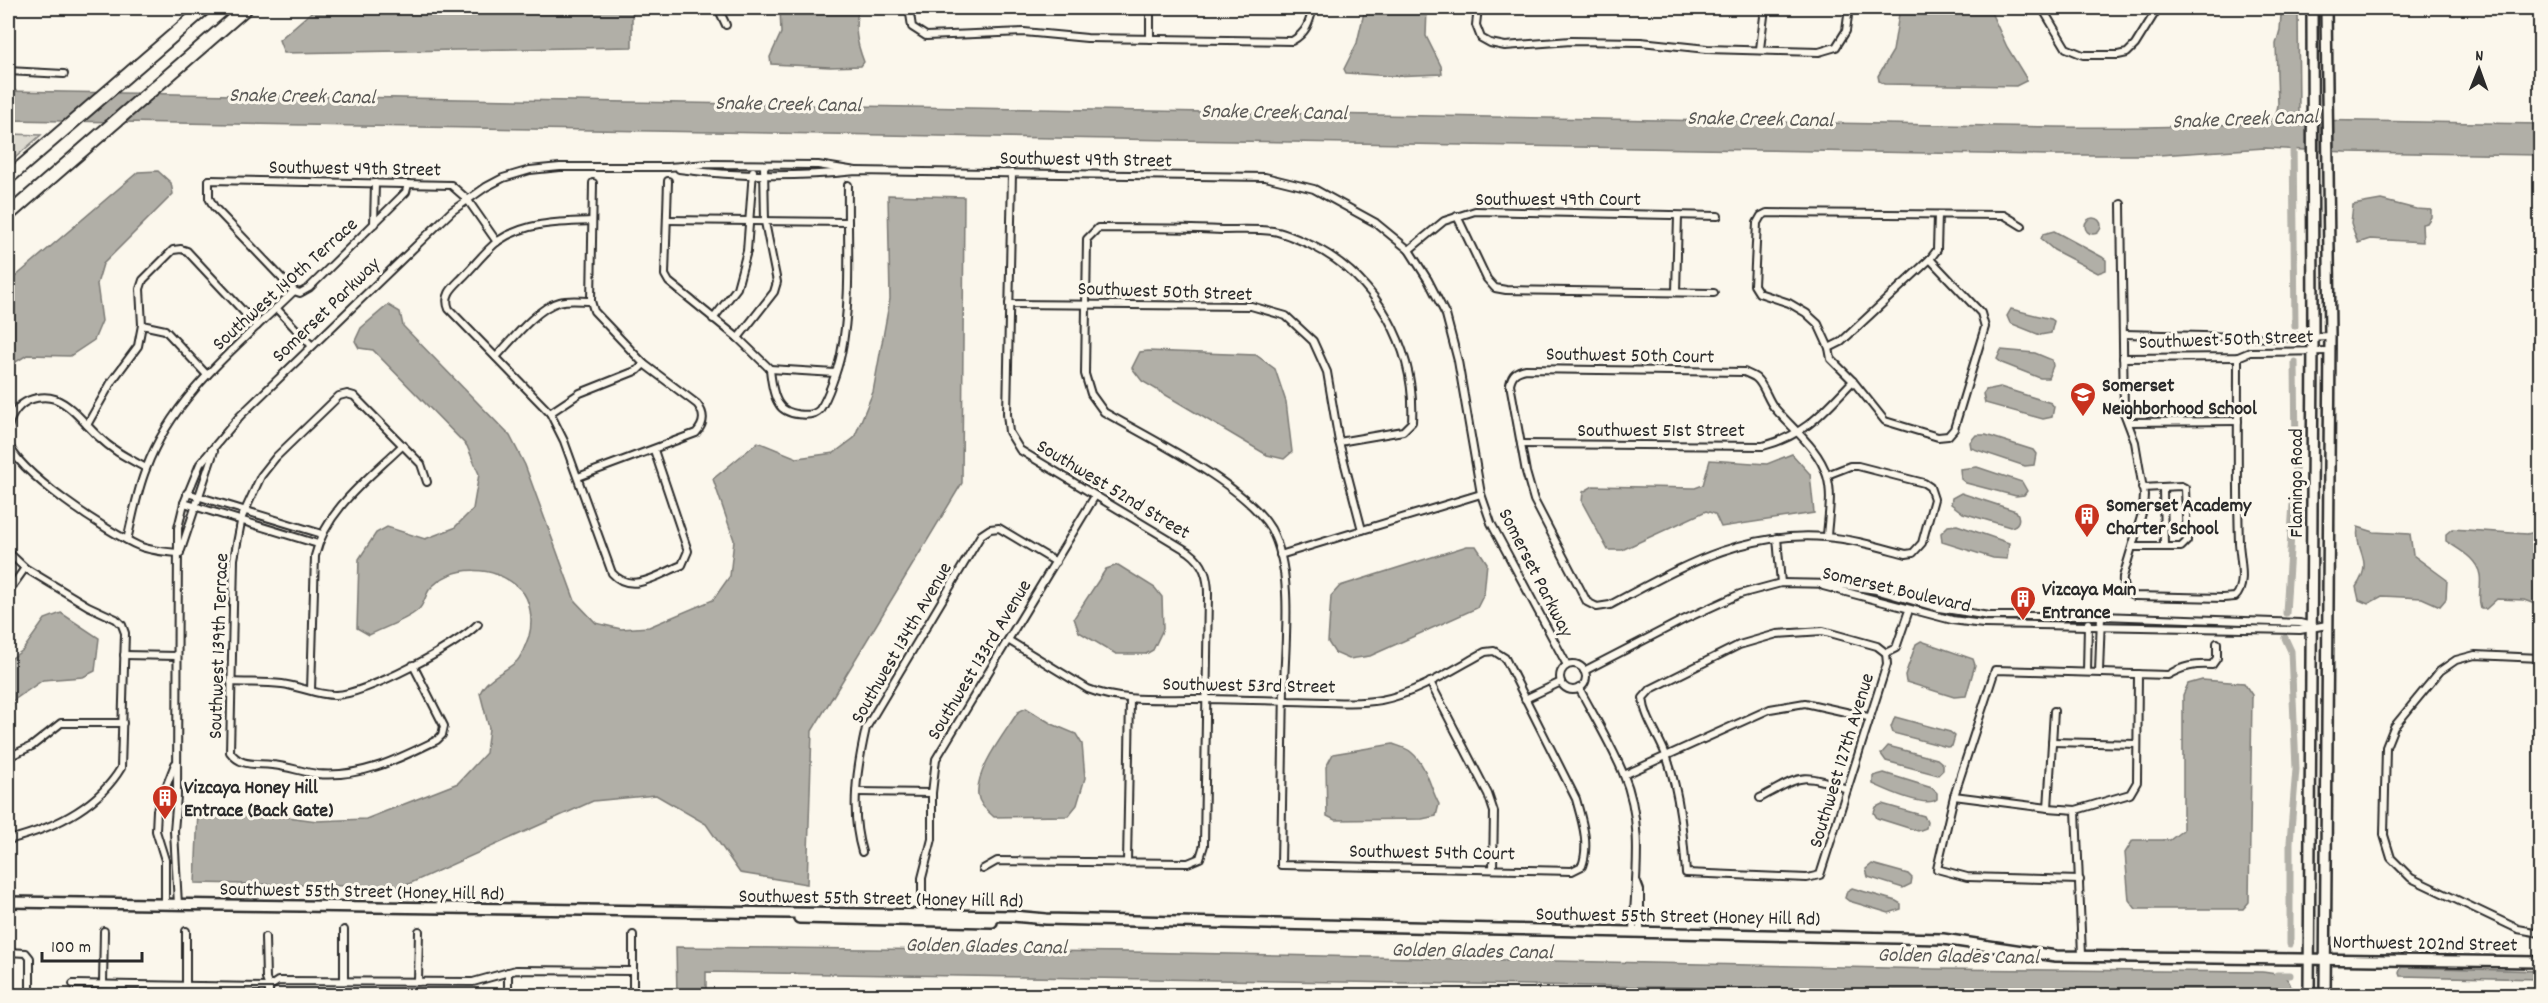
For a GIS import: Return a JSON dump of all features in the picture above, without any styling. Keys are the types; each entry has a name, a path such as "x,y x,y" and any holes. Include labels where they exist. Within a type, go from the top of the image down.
{"highway":[{"path":"8,178 205,8"},
{"path":"8,215 246,8"}],"street":[{"path":"718,8 726,25"},
{"path":"912,8 910,14 912,27 926,36 1024,32 1087,38 1292,41 1304,35 1313,8"},
{"path":"1150,8 1150,39"},
{"path":"1478,8 1476,25 1481,38 1490,43 1505,46 1571,41 1641,42 1707,49 1819,52 1836,47 1846,31 1849,8"},
{"path":"1760,49 1765,8"},
{"path":"2042,8 2066,48 2073,53 2118,56 2127,53 2135,45 2158,8"},
{"name":"Flamingo Road","path":"2309,996 2313,352 2312,8"},
{"name":"Flamingo Road","path":"2325,996 2330,336 2326,8"},
{"path":"8,72 64,74"},
{"name":"Southwest 49th Street","path":"294,291 214,207 209,198 209,180 451,185 467,199 503,178 530,170 588,166 668,167 709,164 818,165 856,171"},
{"path":"713,319 737,288 747,251 753,165"},
{"path":"738,338 774,292 777,282 765,222 764,165"},
{"name":"Southwest 49th Street","path":"668,167 709,173 753,174 817,175 856,171 1265,177 1314,189 1376,223 1409,250"},
{"path":"1010,304 1012,174"},
{"path":"668,181 665,275 669,282 738,338 770,369 779,405 785,410 807,416 820,409 835,373 844,333 847,297 848,185"},
{"path":"374,224 375,183"},
{"path":"578,477 696,433 702,427 704,419 703,411 697,404 645,364 594,311 591,301 593,183"},
{"name":"Southwest 140th Terrace","path":"128,540 146,468 170,425 207,375 294,291 300,293 309,288 406,192 408,184"},
{"path":"467,199 497,242"},
{"name":"Somerset Parkway","path":"178,905 174,831 180,553 178,528 188,493 200,464 214,451 240,416 311,345 467,199"},
{"path":"2121,204 2124,413 2134,442 2142,488 2143,510 2123,577 2122,586 2127,593 2135,596 2235,597 2239,593 2241,576 2238,357"},
{"name":"Southwest 49th Court","path":"1409,250 1444,221 1475,211 1718,216"},
{"path":"1930,259 1984,319 1985,327 1954,429 1948,436 1938,437 1885,422 1853,381 1831,359 1829,348 1818,324 1806,313 1789,303 1759,293 1754,285 1757,223 1761,216 1767,213 2004,215 2022,226"},
{"path":"1829,348 1841,342 1930,259 1936,250 1938,215"},
{"path":"1457,216 1487,279 1495,288 1714,293"},
{"path":"1676,292 1678,216"},
{"path":"667,220 848,222"},
{"path":"592,221 555,222 533,226 497,242 451,290 447,303 449,309 550,413 578,477 612,573 626,584 636,584 682,565 688,551 654,450"},
{"path":"1284,700 1286,585 1280,555 1270,529 1244,498 1222,481 1104,411 1091,394 1085,374 1087,239 1092,232 1098,228 1274,231 1334,256 1377,298 1391,324 1404,356 1413,408 1412,422 1403,430 1339,442"},
{"path":"87,425 112,381 138,346 142,325 140,289 143,280 173,250 187,251 257,327"},
{"path":"1280,555 1481,494 1458,361 1446,315 1409,250"},
{"path":"496,357 546,308 568,300 591,301"},
{"name":"Southwest 50th Street","path":"1010,304 1251,306 1286,316 1313,341 1327,372 1339,442 1362,530"},
{"name":"Southwest 52nd Street","path":"1010,304 1006,414 1010,432 1020,450 1189,552 1205,571 1208,584 1206,699"},
{"path":"276,308 311,345"},
{"path":"142,325 165,330 207,375"},
{"name":"Southwest 50th Street","path":"2124,334 2313,338 2330,336"},
{"name":"Southwest 50th Street","path":"2123,358 2238,357 2250,352 2329,351"},
{"path":"550,413 580,393 638,370 645,364"},
{"path":"770,369 835,373"},
{"name":"Southwest 50th Court","path":"1521,444 1510,384 1512,375 1518,370 1526,369 1750,374 1760,382 1765,395 1799,433"},
{"path":"1827,537 1830,494 1827,475 1816,455 1799,433 1812,424 1853,381"},
{"name":"Southwest 139th Terrace","path":"403,445 354,396 347,394 339,396 276,457 261,476 245,511 234,559 230,752 236,760 244,764 272,765 317,774 350,774 384,766 437,741 442,735 444,726 413,665"},
{"path":"146,468 109,445 66,405 55,399 43,397 30,399 12,415 8,429 8,442 15,455 47,486 98,524 141,547 180,553"},
{"path":"2128,422 2238,421"},
{"name":"Southwest 51st Street","path":"1521,444 1763,446 1799,433"},
{"path":"1521,444 1534,500 1587,602 1597,607 1610,605 1694,561 1738,544 1777,538 1827,537 1859,542 1906,554 1914,553 1922,543 1934,499 1930,487 1924,483 1858,466 1850,466 1827,475"},
{"path":"311,690 315,556 329,521 349,497 403,445 421,464 427,482"},
{"name":"Somerset Parkway","path":"180,553 214,451"},
{"path":"2133,547 2186,545 2186,491 2181,486 2142,488"},
{"path":"2163,487 2164,547"},
{"path":"188,493 322,534"},
{"name":"Somerset Parkway","path":"1481,494 1491,523 1567,665"},
{"name":"Southwest 133rd Avenue","path":"922,918 923,868 932,839 932,793 936,759 1095,496"},
{"path":"184,503 318,544"},
{"name":"Southwest 134th Avenue","path":"862,852 856,832 857,792 859,758 866,728 981,535 990,529 999,528 1056,562"},
{"path":"1777,538 1782,584"},
{"path":"8,552 25,568 122,625 124,655 123,756 121,768 114,780 63,821 8,840"},
{"path":"8,592 25,568"},
{"name":"Somerset Boulevard","path":"1584,671 1683,620 1740,594 1782,584 1798,583 1835,584 1876,590 1961,613 2006,617 2101,616 2300,622 2312,626"},
{"name":"Somerset Boulevard","path":"1798,583 1843,591 1952,620 1983,624 2300,630 2327,625"},
{"path":"1667,757 1644,709 1643,698 1651,689 1739,645 1777,634 1823,631 1877,646 1886,653 1896,648 1908,613"},
{"path":"2099,672 2101,616"},
{"path":"2087,672 2088,617"},
{"path":"231,682 281,684 333,696 350,693 413,665 466,635 478,624"},
{"name":"Southwest 53rd Street","path":"1008,640 1088,688 1130,699 1380,700 1400,695 1430,682 1485,652 1494,651 1505,657 1525,699"},
{"path":"2080,880 1967,877 1937,869 1954,796 1995,670 2168,675 2181,667 2212,665 2217,658 2217,643"},
{"name":"Southwest 127th Avenue","path":"1667,757 1682,813 1686,873 1807,878 1820,875 1868,717 1887,664 1886,653"},
{"path":"124,655 177,656"},
{"path":"2541,658 2466,656 2440,671 2390,733 2386,747 2384,815 2387,851 2397,866 2411,878 2518,929 2541,933"},
{"path":"1567,665 1579,665 1584,671 1586,678 1579,688 1571,689 1561,682 1561,671 1567,665"},
{"path":"1954,796 2076,810 2130,794 2137,782 2138,674"},
{"path":"1430,682 1488,794 1494,812 1493,869"},
{"path":"1525,699 1561,682"},
{"path":"1579,688 1624,775 1633,808 1637,882 1640,890 1636,932"},
{"path":"1126,863 1130,699"},
{"path":"983,869 997,861 1188,863 1200,858 1204,844 1206,699"},
{"name":"Southwest 54th Court","path":"1284,700 1281,865 1572,871 1582,866 1586,854 1583,824 1576,799 1525,699"},
{"path":"1624,775 1770,709 1805,703 1868,717"},
{"path":"2048,808 2054,711"},
{"path":"8,757 32,746 61,723 123,723"},
{"path":"2052,742 2137,744"},
{"name":"Somerset Parkway","path":"165,905 165,860 156,831 157,810 177,758"},
{"path":"1760,798 1798,777 1814,777 1847,789"},
{"path":"857,792 932,793"},
{"path":"2076,810 2082,955"},
{"name":"Southwest 55th Street (Honey Hill Rd)","path":"8,902 716,913 824,920 922,918 982,922 1046,918 1943,939 2056,956 2308,959"},
{"path":"344,930 344,981"},
{"path":"103,984 104,931"},
{"path":"186,931 186,986"},
{"path":"418,982 419,931"},
{"path":"633,935 633,996"},
{"path":"265,938 266,979 269,996"},
{"path":"8,952 26,953 30,958 30,996"},
{"name":"Northwest 202nd Street","path":"2308,959 2541,962"},
{"path":"73,984 269,987 278,981 473,982 516,970 632,971"},
{"path":"508,972 508,996"},
{"path":"145,986 145,996"}],"shaded area":[{"path":"316,8 632,8 632,47 284,53 279,40"},
{"path":"780,8 859,8 856,22 857,35 864,62 861,66 830,67 771,64 770,57 781,33"},
{"path":"1365,8 1427,8 1426,36 1441,66 1442,74 1391,76 1346,73 1344,69 1357,43"},
{"path":"1900,8 1989,8 2026,81 2016,86 1884,84 1879,81 1878,76 1893,51"},
{"path":"2277,8 2298,8 2299,112 2303,120 2540,124 2540,155 2346,152 2265,148 2159,155 2047,155 8,120 8,91 2054,127 2217,125 2271,122 2276,115 2278,105 2276,44 2281,15"},
{"path":"8,134 41,135 8,164"},
{"path":"158,171 171,183 173,194 103,264 97,284 102,321 94,340 70,356 27,355 8,367 8,283 138,172"},
{"path":"888,195 964,197 962,483 812,731 807,884 740,873 706,824 656,795 593,801 402,887 195,883 198,810 244,811 317,821 366,819 458,783 486,753 489,728 480,693 492,679 517,661 529,636 530,611 524,593 499,575 474,570 462,571 439,581 429,590 420,608 401,620 369,635 357,628 359,559 376,533 387,527 425,539 454,528 473,509 479,474 467,446 373,350 359,348 355,341 361,328 388,305 400,312 403,326 510,436 525,465 575,601 596,623 621,629 649,627 713,600 730,576 734,540 713,479 758,442 797,458 834,453 854,438 873,392 890,299"},
{"path":"2381,200 2416,209 2431,210 2431,217 2427,223 2422,224 2423,242 2370,239 2358,243 2351,223 2353,205"},
{"path":"2090,218 2096,218 2101,226 2099,232 2090,234 2085,229 2085,223"},
{"path":"2054,231 2106,260 2106,270 2098,273 2054,250 2041,239 2043,234"},
{"path":"2011,309 2051,319 2054,321 2051,333 2040,335 2010,323 2007,316"},
{"path":"2001,350 2035,353 2052,360 2053,366 2048,378 2040,378 2002,363 1997,359"},
{"path":"1140,352 1256,355 1275,369 1286,402 1292,452 1284,459 1267,455 1142,381 1132,368"},
{"path":"2000,387 2051,403 2054,407 2052,417 2043,419 1985,403 1983,394 1986,390"},
{"path":"1976,435 1986,435 2033,450 2036,454 2034,465 2025,466 1971,448 1970,442"},
{"path":"1792,454 1810,474 1814,513 1721,527 1715,514 1706,511 1622,550 1608,550 1582,502 1583,492 1593,486 1695,488 1703,485 1710,460 1767,464"},
{"path":"1977,467 2022,482 2027,491 2024,495 2016,496 1966,483 1961,479 1960,469"},
{"path":"1961,493 2016,511 2017,523 2010,527 1963,513 1951,504 1952,498"},
{"path":"1957,525 2009,543 2007,559 1993,558 1942,542 1941,533 1948,526"},
{"path":"2358,527 2374,532 2410,534 2413,555 2447,580 2446,599 2440,606 2422,598 2382,596 2368,604 2359,600 2356,587 2364,569 2364,562 2359,544"},
{"path":"2452,529 2527,534 2540,531 2540,606 2524,600 2497,599 2486,609 2481,609 2478,569 2467,555 2446,541 2446,534"},
{"path":"1467,546 1476,546 1487,563 1484,594 1477,608 1370,656 1349,659 1335,653 1328,642 1331,596 1340,586"},
{"path":"1118,565 1155,588 1162,597 1163,629 1153,650 1146,654 1116,654 1079,632 1074,618 1106,569"},
{"path":"61,613 99,638 95,671 83,677 43,680 8,704 8,661 23,650 45,619"},
{"path":"1921,641 1973,659 1975,665 1966,696 1954,697 1906,682 1905,675 1916,644"},
{"path":"2202,680 2244,683 2252,695 2249,902 2243,909 2136,909 2129,900 2125,853 2133,840 2170,840 2183,830 2183,695 2188,684"},
{"path":"1026,708 1052,724 1076,734 1082,744 1085,778 1077,805 1068,816 994,817 980,802 978,785 986,763 1018,712"},
{"path":"1895,717 1950,732 1955,736 1952,746 1947,747 1893,733 1891,727"},
{"path":"1393,744 1405,748 1421,763 1439,804 1436,816 1422,819 1335,820 1327,816 1326,767 1333,754"},
{"path":"1888,746 1937,759 1943,764 1943,770 1938,775 1886,761 1881,754"},
{"path":"1884,773 1932,788 1937,793 1937,799 1924,802 1915,800 1873,784 1873,776"},
{"path":"1882,804 1924,816 1927,822 1926,828 1918,831 1877,818 1874,813 1876,807"},
{"path":"1872,864 1908,874 1912,878 1911,884 1903,888 1868,877 1866,869"},
{"path":"1852,888 1896,901 1901,904 1901,909 1889,913 1849,901 1845,898 1847,891"},
{"path":"676,947 1132,952 1935,969 2262,972 2284,977 2290,983 2291,988 2290,990 2093,994 706,972 706,995 677,996"},
{"path":"2401,967 2540,971 2540,979 2400,976"}],"waterway":[{"path":"2293,142 2295,326"},
{"path":"2286,613 2296,455 2295,362"},
{"path":"2285,638 2291,651 2296,769 2290,842 2290,944"},
{"name":"Golden Glades Canal","path":"2277,975 2290,975"}],"place":[{"name":"Somerset Neighborhood School","path":"2083,418"},
{"name":"Somerset Academy Charter School","path":"2087,539"},
{"name":"Vizcaya Main Entrance","path":"2023,622"},
{"name":"Vizcaya Honey Hill Entrace (Back Gate)","path":"165,821"}],"water label":[{"name":"Snake Creek Canal","path":"302,95"},
{"name":"Snake Creek Canal","path":"788,103"},
{"name":"Snake Creek Canal","path":"1274,111"},
{"name":"Snake Creek Canal","path":"1760,118"},
{"name":"Snake Creek Canal","path":"2245,118"}]}
